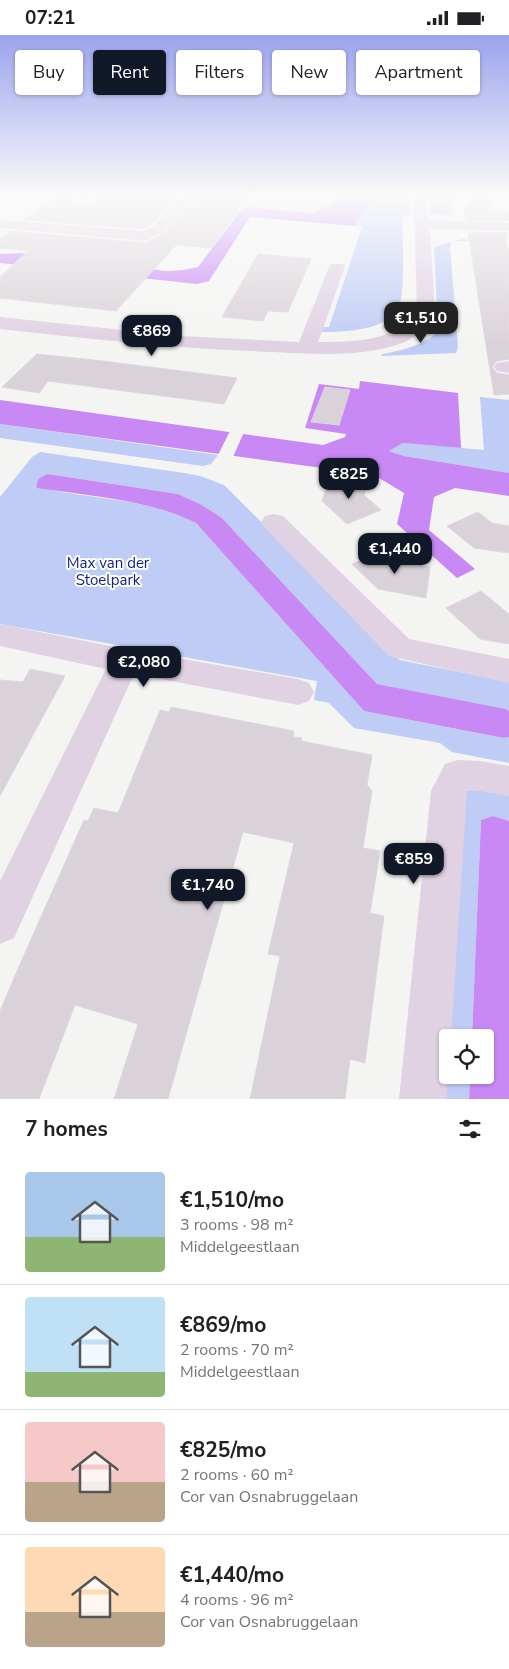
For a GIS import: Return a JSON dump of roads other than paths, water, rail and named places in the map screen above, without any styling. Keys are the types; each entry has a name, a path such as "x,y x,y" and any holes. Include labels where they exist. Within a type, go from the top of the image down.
{"street":[{"path":"0,323 154,341 226,345 361,347 398,338 415,328 426,314 424,245"},
{"path":"307,347 337,267"},
{"path":"274,522 400,648 509,671"},
{"path":"0,635 125,661 298,692"},
{"path":"0,924 125,661"},
{"path":"423,1099 449,791 457,775 480,776 509,781"}],"park label":[{"name":"Max van der Stoelpark","path":"108,572"}]}
